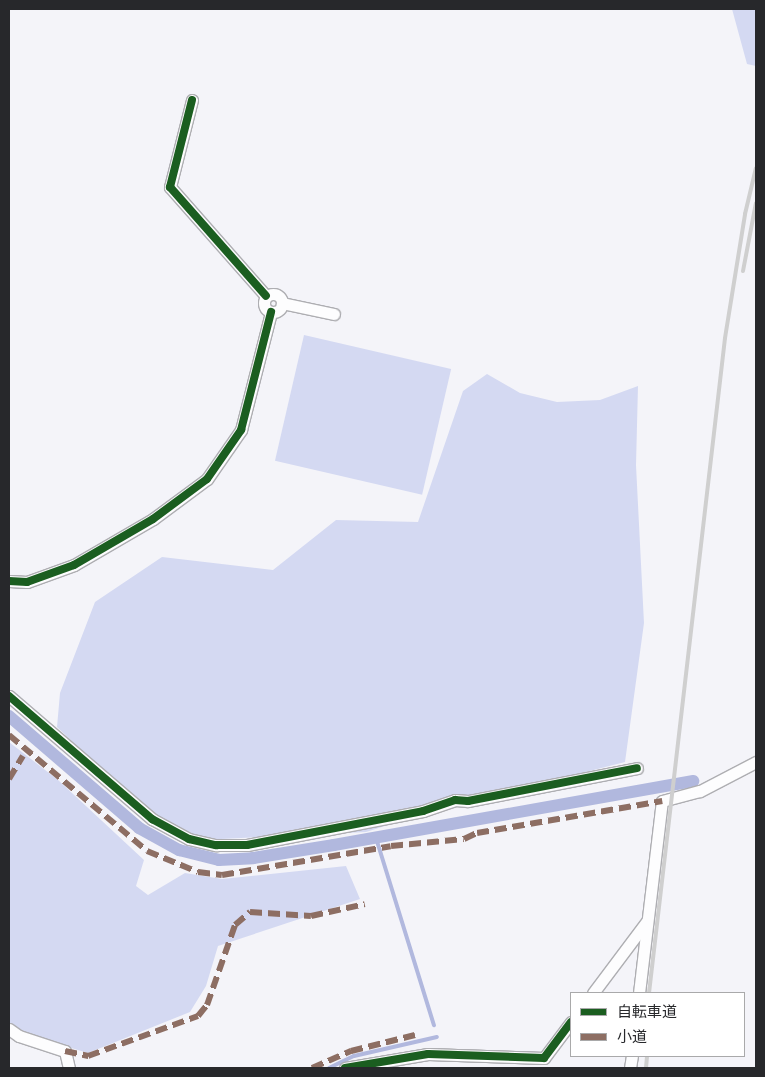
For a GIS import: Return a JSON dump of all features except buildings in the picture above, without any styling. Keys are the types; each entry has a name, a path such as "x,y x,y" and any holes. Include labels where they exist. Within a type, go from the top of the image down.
{"street":[{"path":"192,100 170,187 266,296"},
{"path":"266,296 277,295 282,303 334,314"},
{"path":"266,296 264,307 271,312"},
{"path":"271,312 280,309 282,303"},
{"path":"9,581 28,582 74,565 153,520 207,480 241,430 271,312"},
{"path":"9,696 152,819 189,839 216,845 256,843 424,811 455,800 468,801 637,768"},
{"path":"640,992 662,801 700,791 756,762"},
{"path":"594,992 648,919"},
{"path":"345,1068 428,1054 544,1058 570,1023"},
{"path":"9,1029 18,1036 65,1051 69,1068"}],"shaded area":[{"path":"732,9 756,9 756,66 747,64"},
{"path":"304,335 451,369 422,495 275,461"},
{"path":"487,374 520,393 557,402 600,400 638,386 636,465 644,623 625,762 429,812 366,832 201,840 150,816 57,727 60,693 95,602 162,557 273,570 336,520 418,522 463,391"},
{"path":"9,742 58,780 144,860 136,886 148,895 185,873 222,879 346,866 360,899 218,946 206,986 190,1012 88,1053 21,1033 9,1025"}],"waterway":[{"path":"9,716 139,828 179,850 219,860 253,858 334,845 693,781"},
{"path":"376,838 434,1025"},
{"path":"329,1068 354,1056 437,1037"}],"railway":[{"path":"649,992 725,338 745,214 756,168"},
{"path":"743,271 756,203"},
{"path":"646,1068 647,1057"}],"marked path":[{"path":"9,735 147,851 198,872 222,875 391,846 464,839 477,833 662,801"},
{"path":"9,779 23,756"},
{"path":"65,1051 88,1056 198,1016 207,1005 235,925 250,912 311,916 365,904"},
{"path":"312,1068 351,1051 415,1035"}],"cycle path":[{"path":"192,100 170,187 266,296"},
{"path":"9,581 27,582 74,565 153,519 207,479 241,430 271,312"},
{"path":"9,696 152,819 189,839 216,845 247,845 423,811 455,800 468,801 637,768"},
{"path":"345,1068 428,1054 544,1058 570,1023"}]}
